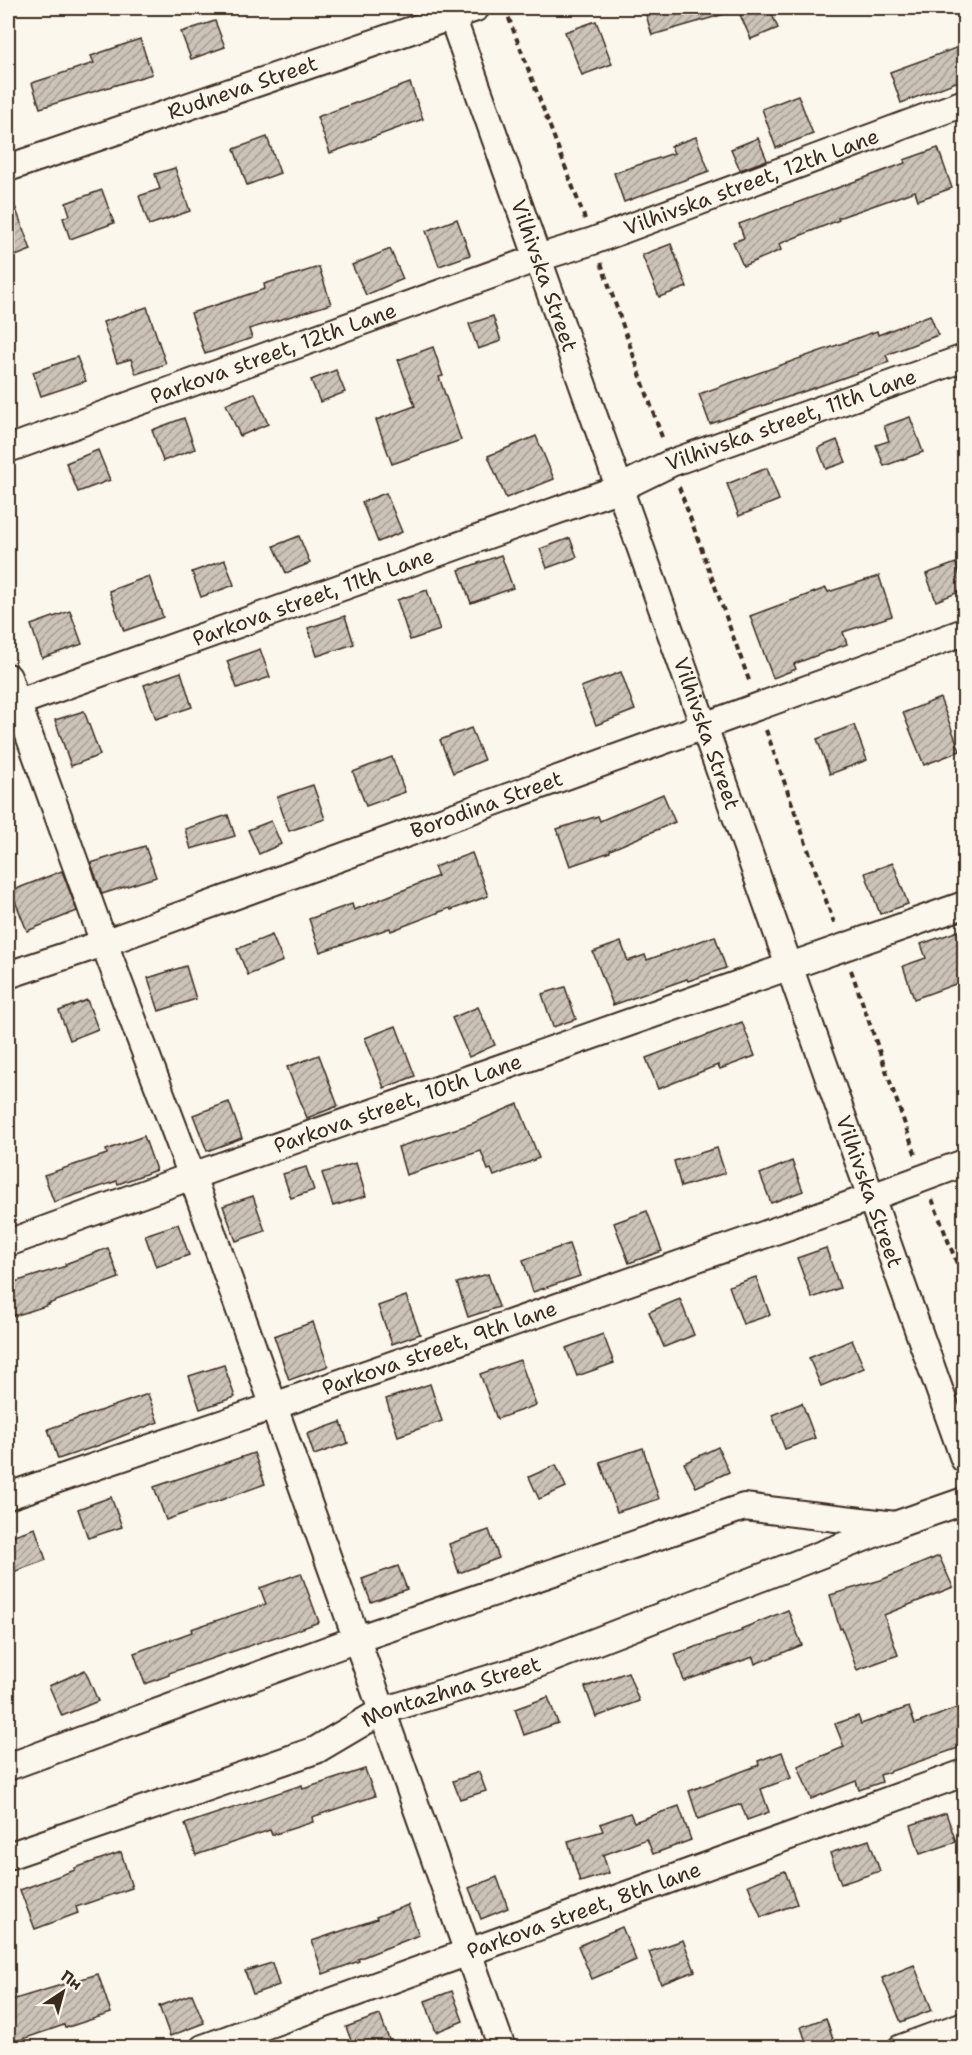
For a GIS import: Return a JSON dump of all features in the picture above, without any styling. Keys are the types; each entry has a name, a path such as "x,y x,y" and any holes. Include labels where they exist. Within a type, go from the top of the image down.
{"street":[{"name":"Rudneva Street","path":"8,168 450,12 476,8"},
{"name":"Vilhivska Street","path":"450,12 963,1449"},
{"name":"Vilhivska street, 12th Lane","path":"538,258 593,241 964,103"},
{"name":"Parkova street, 12th Lane","path":"8,449 538,258"},
{"name":"Vilhivska street, 11th Lane","path":"620,488 671,464 964,358"},
{"name":"Parkova street, 11th Lane","path":"12,704 620,488"},
{"name":"Borodina Street","path":"8,975 104,943 964,632"},
{"path":"8,677 12,704 192,1176 502,2048"},
{"name":"Parkova street, 10th Lane","path":"8,1243 192,1176 964,905"},
{"name":"Parkova street, 9th lane","path":"8,1496 274,1406 964,1163"},
{"name":"Montazhna Street","path":"8,1856 316,1750 382,1711 535,1665 895,1526 964,1502"},
{"name":"Montazhna Street","path":"8,1767 357,1639 744,1507 895,1526"},
{"name":"Parkova street, 8th lane","path":"204,2048 964,1773"},
{"path":"902,2048 964,2025"}],"path":[{"path":"505,8 593,241 924,1178 964,1282"}],"building":[{"path":"644,8 727,8 728,13 652,35"},
{"path":"737,8 769,8 778,28 751,39"},
{"path":"215,21 225,47 191,59 181,32"},
{"path":"596,21 612,64 582,75 565,32"},
{"path":"140,39 152,74 40,108 32,83 94,63 91,56"},
{"path":"964,45 964,79 901,103 890,72"},
{"path":"410,83 423,119 330,153 317,117"},
{"path":"798,95 813,134 776,148 762,109"},
{"path":"267,137 280,173 247,185 234,149"},
{"path":"696,137 709,171 624,202 614,173 674,153 671,146"},
{"path":"758,138 767,160 740,170 731,149"},
{"path":"938,148 952,188 918,200 915,191 838,218 839,220 779,244 781,250 743,266 733,242 744,238 739,224 905,163 904,160"},
{"path":"175,168 190,211 149,225 139,196 160,189 155,174"},
{"path":"102,190 114,223 70,239 63,218 70,215 66,203"},
{"path":"10,193 31,250 8,259 8,194"},
{"path":"457,219 470,255 439,266 426,231"},
{"path":"671,244 687,287 659,297 642,255"},
{"path":"390,249 403,279 366,295 352,265"},
{"path":"319,267 331,304 249,329 252,338 205,354 191,313 265,289 264,284"},
{"path":"147,307 166,364 136,374 131,359 117,363 103,322"},
{"path":"930,315 938,335 886,355 889,362 710,424 699,394 877,331 878,335"},
{"path":"493,316 501,341 478,349 469,324"},
{"path":"433,347 443,376 439,377 461,440 392,464 376,420 415,406 398,360"},
{"path":"77,357 86,381 41,396 33,372"},
{"path":"336,370 345,392 320,402 311,380"},
{"path":"255,393 268,424 240,436 226,404"},
{"path":"910,417 923,452 884,466 876,445 889,441 884,426"},
{"path":"184,418 195,449 163,461 152,430"},
{"path":"536,436 554,479 506,498 488,456"},
{"path":"837,440 846,462 826,469 818,448"},
{"path":"98,450 110,480 78,492 66,463"},
{"path":"767,468 779,500 739,516 727,484"},
{"path":"386,493 402,532 378,542 362,502"},
{"path":"299,536 310,563 286,573 274,546"},
{"path":"570,538 577,557 547,568 540,549"},
{"path":"501,555 513,588 471,603 459,570"},
{"path":"225,560 234,585 201,597 192,572"},
{"path":"956,563 964,590 936,601 926,574"},
{"path":"149,576 163,617 124,631 109,591"},
{"path":"879,576 892,616 843,632 847,644 794,664 796,669 773,678 750,616 826,588 828,592"},
{"path":"427,590 440,630 410,640 397,600"},
{"path":"70,611 82,644 42,658 31,625"},
{"path":"345,616 354,644 317,656 308,628"},
{"path":"260,649 270,677 237,688 227,661"},
{"path":"181,672 192,707 156,719 144,685"},
{"path":"621,672 635,710 596,725 581,687"},
{"path":"940,698 960,751 924,765 903,713"},
{"path":"84,711 100,755 71,766 55,720"},
{"path":"854,725 867,760 830,774 817,739"},
{"path":"471,728 484,760 453,773 440,740"},
{"path":"392,757 405,792 366,806 353,772"},
{"path":"313,785 325,819 289,831 277,797"},
{"path":"663,794 675,822 610,850 610,852 570,866 557,829 598,816 600,821"},
{"path":"228,815 235,836 191,849 185,829"},
{"path":"271,821 281,844 259,854 248,830"},
{"path":"145,846 156,877 102,894 91,863"},
{"path":"472,853 488,896 391,931 390,928 320,952 309,919 352,904 354,910 438,876 434,867"},
{"path":"893,863 908,904 880,914 865,873"},
{"path":"62,871 77,911 27,931 11,891"},
{"path":"964,929 964,981 914,999 903,966 926,958 921,944"},
{"path":"272,935 283,961 248,975 237,949"},
{"path":"715,936 726,968 613,1005 593,952 621,942 628,961 645,955 647,960"},
{"path":"186,966 196,999 159,1011 148,978"},
{"path":"565,987 576,1019 553,1027 542,994"},
{"path":"87,1000 98,1029 70,1040 59,1011"},
{"path":"478,1007 495,1045 469,1057 452,1018"},
{"path":"742,1022 755,1056 720,1069 718,1065 658,1089 646,1058"},
{"path":"396,1026 415,1076 384,1088 365,1038"},
{"path":"319,1055 338,1106 307,1118 287,1067"},
{"path":"229,1102 242,1138 207,1151 193,1115"},
{"path":"518,1104 539,1158 494,1176 491,1169 488,1170 481,1151 406,1175 398,1147 471,1124"},
{"path":"144,1136 156,1170 118,1184 117,1181 54,1202 44,1175 107,1154 106,1150"},
{"path":"717,1148 725,1173 681,1187 674,1161"},
{"path":"792,1161 803,1191 771,1203 760,1174"},
{"path":"356,1163 366,1196 333,1206 322,1173"},
{"path":"306,1167 314,1190 291,1198 283,1174"},
{"path":"253,1196 265,1231 236,1241 223,1206"},
{"path":"647,1211 662,1251 629,1263 614,1223"},
{"path":"178,1224 189,1255 156,1267 145,1235"},
{"path":"569,1244 580,1276 533,1292 523,1260"},
{"path":"108,1248 119,1278 8,1318 8,1284 66,1266 65,1264"},
{"path":"826,1248 840,1288 812,1298 797,1258"},
{"path":"488,1274 499,1307 468,1317 457,1283"},
{"path":"756,1277 770,1315 743,1324 729,1286"},
{"path":"406,1296 420,1334 392,1344 378,1306"},
{"path":"680,1299 694,1335 664,1347 649,1312"},
{"path":"313,1322 328,1366 289,1380 274,1336"},
{"path":"603,1334 614,1363 577,1376 566,1348"},
{"path":"852,1340 864,1368 821,1386 809,1358"},
{"path":"520,1360 536,1405 497,1419 480,1374"},
{"path":"224,1365 235,1397 200,1409 189,1376"},
{"path":"430,1384 442,1421 398,1436 386,1399"},
{"path":"148,1394 158,1422 58,1459 48,1429"},
{"path":"802,1403 815,1438 785,1449 772,1415"},
{"path":"341,1422 348,1443 314,1455 307,1434"},
{"path":"718,1447 729,1472 696,1487 684,1463"},
{"path":"643,1448 659,1499 617,1512 600,1462"},
{"path":"254,1453 265,1484 166,1520 154,1487"},
{"path":"556,1465 566,1487 539,1499 529,1477"},
{"path":"111,1497 122,1527 88,1538 78,1509"},
{"path":"35,1528 46,1560 8,1574 8,1537"},
{"path":"489,1530 499,1558 459,1573 449,1544"},
{"path":"939,1556 953,1587 884,1615 898,1655 857,1670 842,1628 840,1629 830,1595 881,1580"},
{"path":"398,1566 407,1589 371,1602 362,1579"},
{"path":"301,1573 319,1622 169,1673 169,1675 145,1684 134,1653 192,1632 191,1629 266,1604 260,1588"},
{"path":"788,1610 802,1645 755,1664 753,1657 684,1681 675,1654 742,1631 741,1629"},
{"path":"85,1670 98,1701 62,1716 49,1686"},
{"path":"628,1672 639,1701 596,1717 585,1687"},
{"path":"548,1697 558,1723 524,1735 515,1709"},
{"path":"964,1705 964,1746 880,1775 882,1782 859,1790 856,1781 811,1799 798,1766 844,1747 835,1724 858,1716 861,1724 909,1707 915,1724"},
{"path":"782,1752 791,1778 761,1789 769,1812 747,1820 741,1804 698,1819 689,1791 759,1765 758,1761"},
{"path":"365,1769 375,1796 312,1817 313,1822 272,1835 270,1830 196,1855 185,1824 302,1785 303,1789"},
{"path":"479,1772 486,1791 460,1799 453,1781"},
{"path":"679,1806 691,1840 653,1854 647,1839 603,1855 609,1873 580,1882 568,1841 603,1831 600,1824 630,1813 634,1822"},
{"path":"946,1813 956,1842 920,1854 911,1825"},
{"path":"869,1840 880,1871 841,1884 830,1853"},
{"path":"121,1852 132,1888 76,1907 78,1913 35,1929 20,1890"},
{"path":"785,1871 797,1904 761,1917 748,1885"},
{"path":"497,1877 508,1908 481,1919 469,1888"},
{"path":"408,1905 419,1935 323,1974 312,1941 377,1919 376,1917"},
{"path":"622,1927 636,1960 592,1979 578,1946"},
{"path":"683,1940 695,1971 661,1984 649,1952"},
{"path":"272,1963 279,1985 253,1994 245,1971"},
{"path":"914,1965 932,2010 901,2022 882,1978"},
{"path":"98,1974 111,2013 65,2028 64,2025 8,2044 8,2001"},
{"path":"452,1991 463,2021 436,2032 425,2001"},
{"path":"192,1994 204,2023 170,2036 159,2006"},
{"path":"380,2015 392,2048 354,2048 346,2027"},
{"path":"826,2018 836,2048 808,2048 801,2027"}]}
